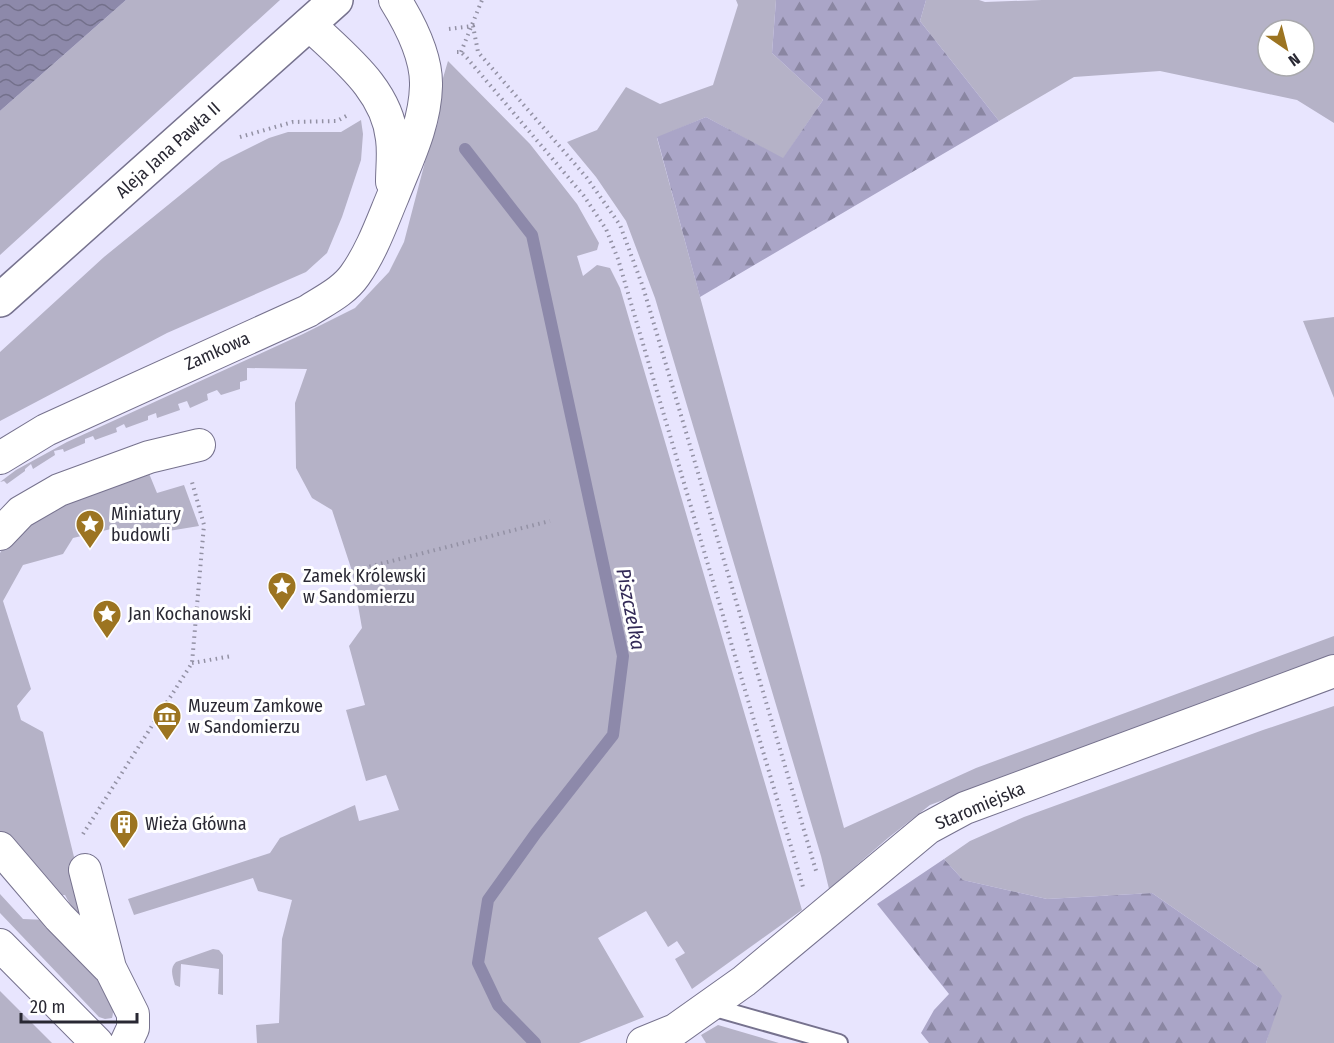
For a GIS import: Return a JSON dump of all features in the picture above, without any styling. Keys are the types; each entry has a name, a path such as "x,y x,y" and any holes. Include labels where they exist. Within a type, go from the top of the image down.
{"main road":[{"name":"Aleja Jana Pawła II","path":"0,300 336,0"}],"street":[{"name":"Zamkowa","path":"0,458 46,430 308,311 338,292 355,275 376,238 419,129 426,84 419,50 404,14 394,0"},
{"name":"Zamkowa","path":"309,24 369,84 386,110 393,140 391,200"},
{"path":"0,534 21,512 59,490 149,457 194,458"},
{"name":"Staromiejska","path":"644,1043 675,1030 744,981 928,828 965,808 1334,670"},
{"path":"0,848 58,917 110,968"},
{"path":"85,870 110,968 133,1014 133,1028 126,1043"},
{"path":"0,945 97,1043"}],"lane":[{"path":"708,1006 839,1043"}],"path":[{"path":"482,0 461,52 584,196 606,229 618,259 822,918"},
{"path":"439,31 473,26"},
{"path":"473,26 478,52 587,178 620,225 643,287 822,918"},
{"path":"233,138 293,122 337,122 352,112"},
{"path":"85,870 83,835 192,663 204,525 194,458"},
{"path":"352,571 550,521"},
{"path":"192,663 232,656"}],"shaded area":[{"path":"126,0 280,0 0,255 0,111"},
{"path":"736,0 776,0 772,53 823,100 783,159 706,117 657,138 844,828 976,768 1334,636 1334,654 930,805 829,889 655,298 626,221 596,177 567,142 597,130 626,87 660,104 713,85 738,5"},
{"path":"926,0 985,2 1334,0 1334,123 1297,100 1160,71 1074,77 999,121 920,21"},
{"path":"448,61 530,144 577,204 599,243 597,250 577,256 583,276 597,265 610,268 620,288 802,910 692,989 675,959 685,953 677,941 668,947 646,911 598,938 644,1017 579,1043 257,1043 256,1025 279,1023 282,939 292,900 258,891 253,878 134,915 128,899 270,853 280,838 355,805 359,821 399,810 386,775 366,781 346,710 365,705 349,646 362,628 352,571 332,510 312,498 296,468 295,403 307,369 247,368 247,380 240,382 240,389 221,395 217,390 207,394 208,400 190,408 187,401 178,404 180,410 157,418 156,413 148,416 148,420 126,428 124,424 116,428 117,432 95,440 93,436 85,439 85,443 64,452 63,449 54,451 55,455 33,469 31,464 7,484 4,481 0,482 16,470 67,442 355,308 389,272 404,242 426,158 438,123 443,78"},
{"path":"361,120 363,134 361,160 342,217 327,253 306,272 167,333 0,421 0,352 104,257 221,162 269,138 288,132 341,132"},
{"path":"1334,317 1334,398 1303,321"},
{"path":"148,471 157,493 184,485 199,526 114,540 111,529 73,538 63,554 23,565 3,601 31,689 17,706 21,720 43,732 78,873 88,929 70,914 72,908 65,895 54,896 0,834 0,553 5,545 40,512"},
{"path":"1334,706 1334,1043 1266,1043 1271,1026 1260,968 1152,893 1047,899 963,880 944,859 970,841 1024,817"},
{"path":"0,894 23,919 49,920 100,981 113,1007 112,1018 99,1017 0,913"},
{"path":"213,949 219,950 223,955 223,995 218,994 219,969 181,964 180,987 175,985 172,970 176,962"},
{"path":"0,991 52,1043 0,1043"},
{"path":"718,1025 779,1043 706,1043 701,1035"}],"green space":[{"path":"776,0 926,0 920,21 999,121 700,297 657,137 706,117 783,158 823,100 772,53"},
{"path":"944,859 963,880 1047,899 1152,893 1260,968 1282,996 1266,1043 929,1043 921,1033 934,1010 949,994 877,904"}],"water":[{"path":"0,0 126,0 0,111"}],"waterway":[{"name":"Piszczelka","path":"465,149 532,235 623,656 613,735 536,833 488,900 478,963 498,1005 535,1043"}],"place":[{"name":"Miniatury budowli","path":"90,550"},
{"name":"Zamek Królewski w Sandomierzu","path":"282,612"},
{"name":"Jan Kochanowski","path":"107,640"},
{"name":"Muzeum Zamkowe w Sandomierzu","path":"167,742"},
{"name":"Wieża Główna","path":"124,850"}]}
